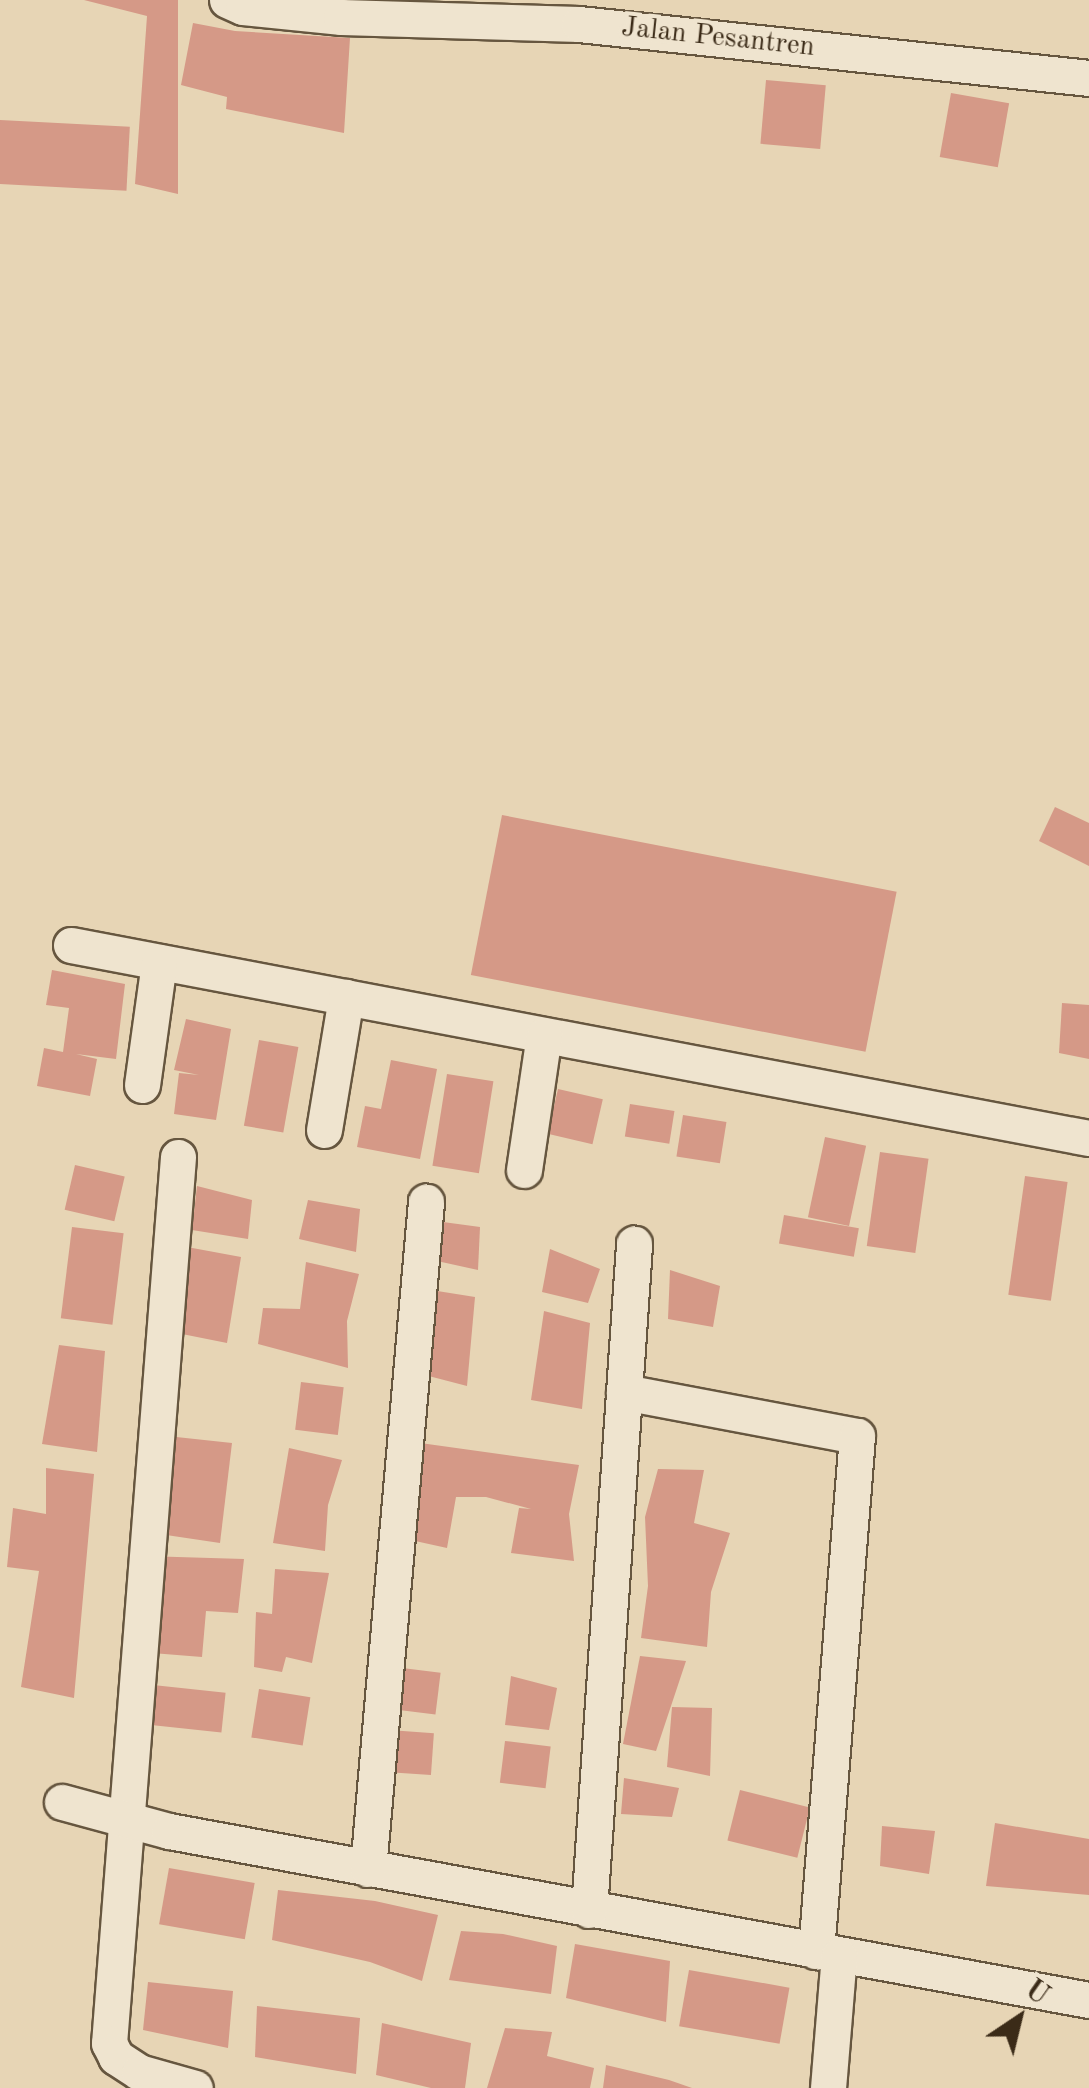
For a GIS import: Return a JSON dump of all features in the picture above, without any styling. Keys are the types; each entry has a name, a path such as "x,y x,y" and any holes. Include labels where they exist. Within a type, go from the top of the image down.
{"street":[{"name":"Jalan Pesantren","path":"227,0 243,7 342,16 579,24 1089,78"},
{"path":"71,945 1089,1138"},
{"path":"142,1085 159,962"},
{"path":"324,1130 346,998"},
{"path":"524,1170 544,1035"},
{"path":"178,1157 122,1820 108,2042 116,2057 139,2072 195,2088"},
{"path":"368,1869 426,1202"},
{"path":"589,1910 634,1244"},
{"path":"624,1392 857,1436 827,1953 828,2088"},
{"path":"62,1802 122,1820 368,1869 1089,2000"}],"building":[{"path":"84,0 178,0 178,194 135,184 147,16"},
{"path":"193,23 235,31 350,38 344,133 226,109 227,97 181,85"},
{"path":"766,80 826,85 820,149 760,144"},
{"path":"951,93 1009,103 998,167 940,157"},
{"path":"0,120 130,127 126,191 0,184"},
{"path":"1055,807 1089,823 1089,866 1039,841"},
{"path":"502,815 897,892 866,1052 471,975"},
{"path":"52,970 125,984 116,1059 76,1054 97,1059 90,1096 37,1086 44,1048 63,1052 69,1008 46,1005"},
{"path":"1062,1003 1089,1005 1089,1059 1059,1053"},
{"path":"186,1019 231,1029 216,1120 174,1114 179,1073 199,1075 174,1070"},
{"path":"259,1040 298,1047 283,1133 244,1126"},
{"path":"391,1060 437,1069 420,1159 357,1147 365,1106 381,1109"},
{"path":"447,1074 493,1081 479,1173 432,1166"},
{"path":"558,1089 603,1099 592,1144 548,1134"},
{"path":"630,1104 674,1111 669,1144 625,1137"},
{"path":"683,1115 726,1122 720,1163 676,1156"},
{"path":"825,1137 866,1146 849,1226 808,1217"},
{"path":"880,1152 929,1159 915,1253 867,1246"},
{"path":"75,1165 125,1176 114,1221 65,1210"},
{"path":"1025,1176 1068,1182 1051,1301 1008,1295"},
{"path":"197,1186 252,1200 248,1239 192,1230"},
{"path":"308,1200 360,1209 356,1252 299,1239"},
{"path":"784,1215 859,1228 854,1257 779,1244"},
{"path":"443,1222 480,1227 478,1270 437,1261"},
{"path":"72,1227 124,1233 112,1325 61,1318"},
{"path":"187,1247 241,1257 227,1343 182,1334"},
{"path":"550,1249 600,1269 588,1303 542,1292"},
{"path":"306,1262 359,1274 347,1321 348,1368 258,1344 263,1308 300,1309"},
{"path":"670,1270 720,1286 713,1327 668,1319"},
{"path":"431,1290 475,1297 467,1386 421,1374"},
{"path":"544,1311 590,1323 582,1409 531,1400"},
{"path":"59,1345 105,1351 97,1452 42,1444"},
{"path":"301,1382 344,1387 338,1435 295,1430"},
{"path":"167,1436 232,1443 220,1543 146,1532"},
{"path":"406,1441 579,1465 569,1514 574,1561 511,1553 519,1508 531,1509 486,1497 456,1497 447,1548 397,1537"},
{"path":"289,1448 342,1460 328,1505 325,1551 273,1543"},
{"path":"46,1468 94,1474 74,1698 21,1687 39,1571 7,1567 13,1508 46,1514"},
{"path":"658,1469 704,1470 694,1523 730,1533 711,1592 707,1647 641,1638 648,1586 645,1517"},
{"path":"144,1556 244,1559 238,1613 206,1611 202,1657 152,1653"},
{"path":"275,1569 329,1573 312,1663 286,1657 282,1672 254,1667 256,1612 272,1614"},
{"path":"640,1656 686,1661 656,1751 623,1744"},
{"path":"386,1666 441,1673 435,1714 381,1708"},
{"path":"511,1676 557,1688 549,1730 505,1725"},
{"path":"153,1685 226,1693 221,1732 149,1725"},
{"path":"259,1689 310,1697 303,1746 251,1737"},
{"path":"672,1707 712,1708 710,1776 667,1767"},
{"path":"389,1730 434,1733 431,1775 386,1772"},
{"path":"505,1741 551,1747 546,1788 500,1783"},
{"path":"624,1778 679,1788 672,1817 621,1814"},
{"path":"740,1790 810,1807 797,1858 727,1840"},
{"path":"995,1823 1089,1839 1089,1895 986,1886"},
{"path":"882,1826 935,1831 929,1874 880,1866"},
{"path":"169,1868 255,1883 245,1939 159,1924"},
{"path":"278,1890 375,1901 438,1915 422,1981 370,1962 272,1940"},
{"path":"461,1931 503,1934 557,1946 551,1994 449,1980"},
{"path":"575,1944 670,1961 666,2022 566,1998"},
{"path":"689,1970 789,1988 780,2044 679,2026"},
{"path":"148,1982 233,1991 228,2048 143,2030"},
{"path":"257,2006 360,2018 356,2074 255,2057"},
{"path":"382,2023 471,2043 465,2088 431,2088 376,2075"},
{"path":"505,2028 552,2032 547,2056 594,2068 590,2088 487,2088"},
{"path":"606,2065 669,2080 692,2088 603,2088"}]}
